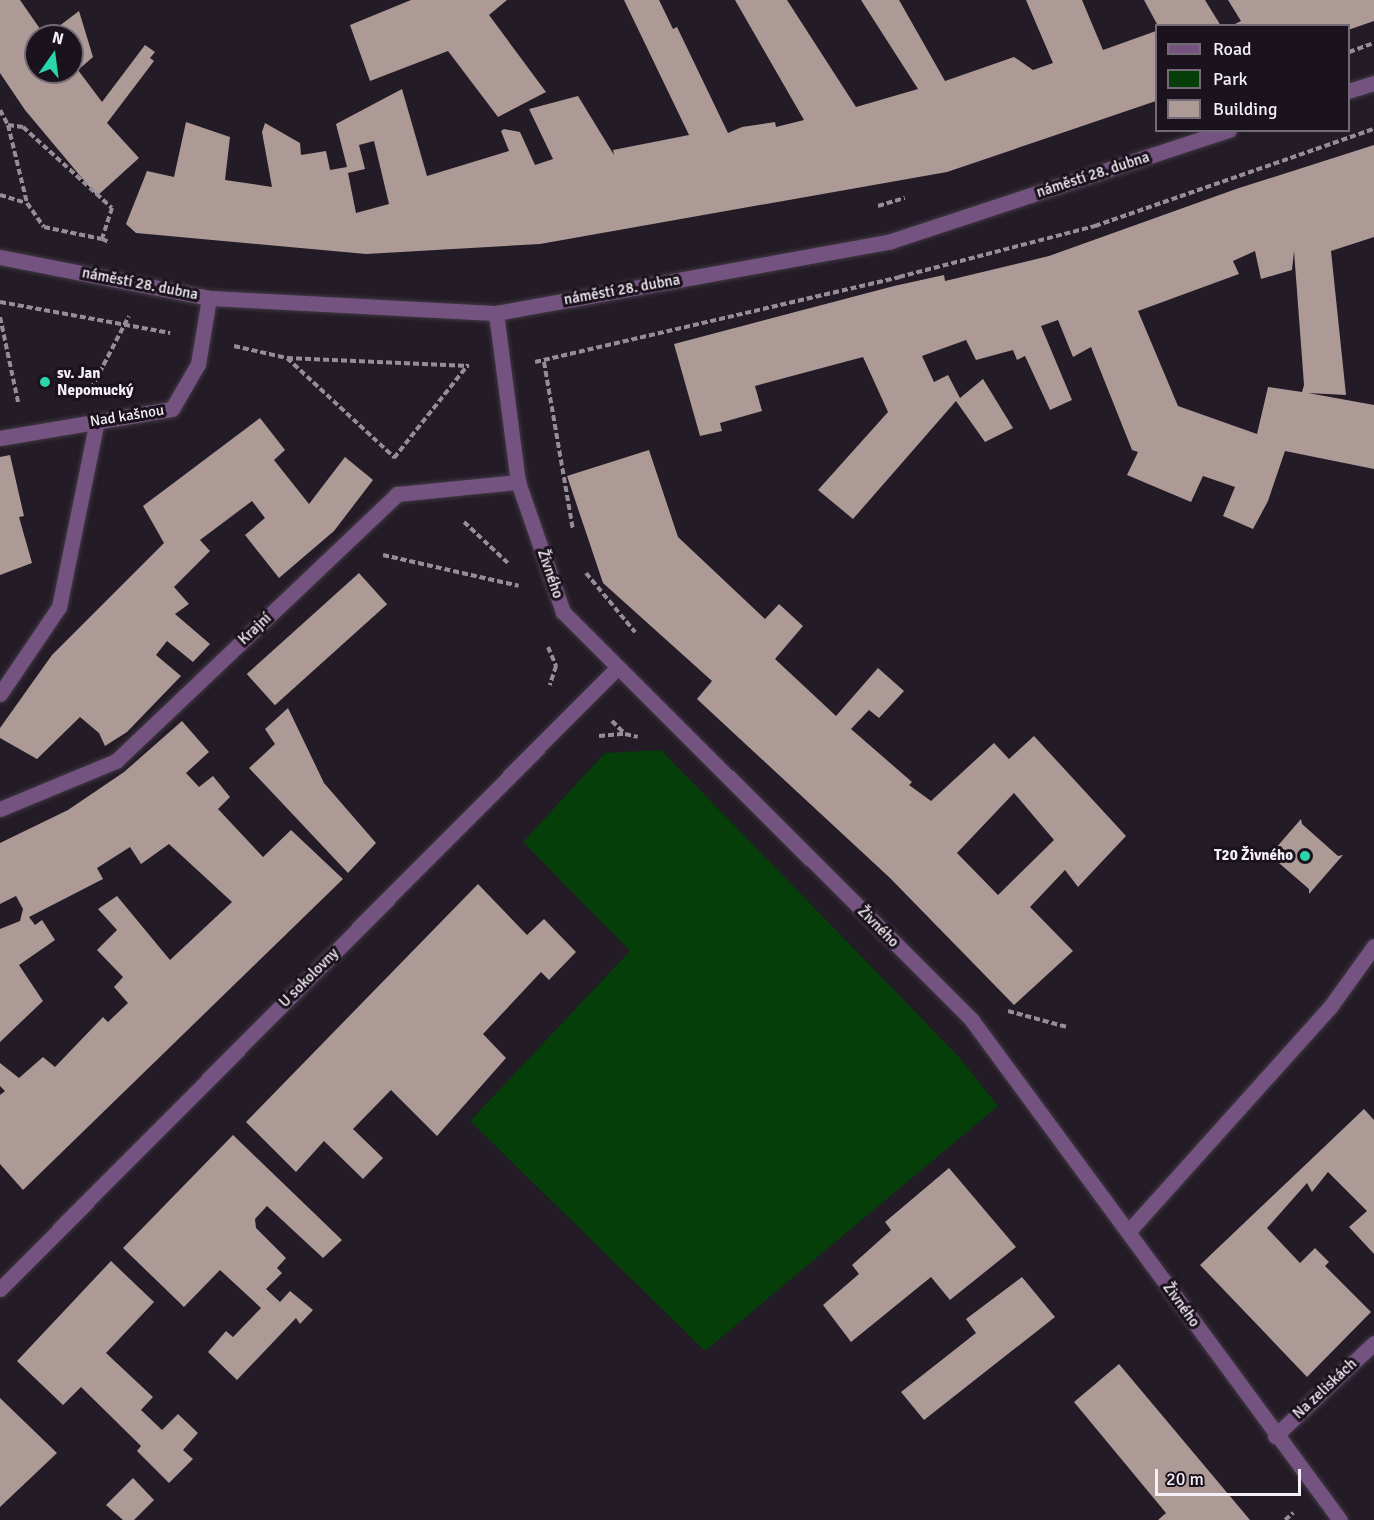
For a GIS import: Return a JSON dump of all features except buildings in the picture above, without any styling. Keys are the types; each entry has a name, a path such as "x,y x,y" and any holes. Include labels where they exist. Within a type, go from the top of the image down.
{"street":[{"path":"1350,91 1374,83"},
{"name":"náměstí 28. dubna","path":"0,257 209,298 496,313 891,241 1223,132"},
{"name":"Nad kašnou","path":"0,438 172,409 198,364 209,298"},
{"name":"Živného","path":"496,313 518,482 563,612 971,1019 1275,1436 1340,1520"},
{"path":"0,694 59,607 97,421"},
{"name":"Krajní","path":"0,809 116,761 397,494 518,482"},
{"name":"U sokolovny","path":"0,1289 617,668"},
{"path":"1128,1232 1330,1007 1374,946"},
{"name":"Na zeliskách","path":"1275,1436 1374,1342"}],"path":[{"path":"1350,52 1374,43"},
{"path":"0,110 8,125 27,203 44,227 113,243"},
{"path":"8,125 23,127 112,208 102,239"},
{"path":"0,195 27,203"},
{"path":"870,208 914,195"},
{"path":"86,398 127,324 137,284"},
{"path":"0,302 127,324 287,358 469,364"},
{"path":"0,317 25,433"},
{"path":"543,362 574,539"},
{"path":"469,364 471,375"},
{"path":"394,458 469,364"},
{"path":"344,546 522,587 519,579"},
{"path":"514,560 517,571"},
{"path":"578,563 636,634"},
{"path":"545,639 556,666 548,692"},
{"path":"588,697 625,734 644,738"},
{"path":"1002,1005 1010,1013 1067,1027"},
{"path":"1288,1501 1299,1515"},
{"path":"1285,1520 1296,1510"}],"green space":[{"path":"661,750 958,1056 998,1106 705,1351 470,1121 630,951 523,842 605,753"}],"place":[{"name":"sv. Jan Nepomucký","path":"45,382"},
{"name":"T20 Živného","path":"1305,856"}]}
